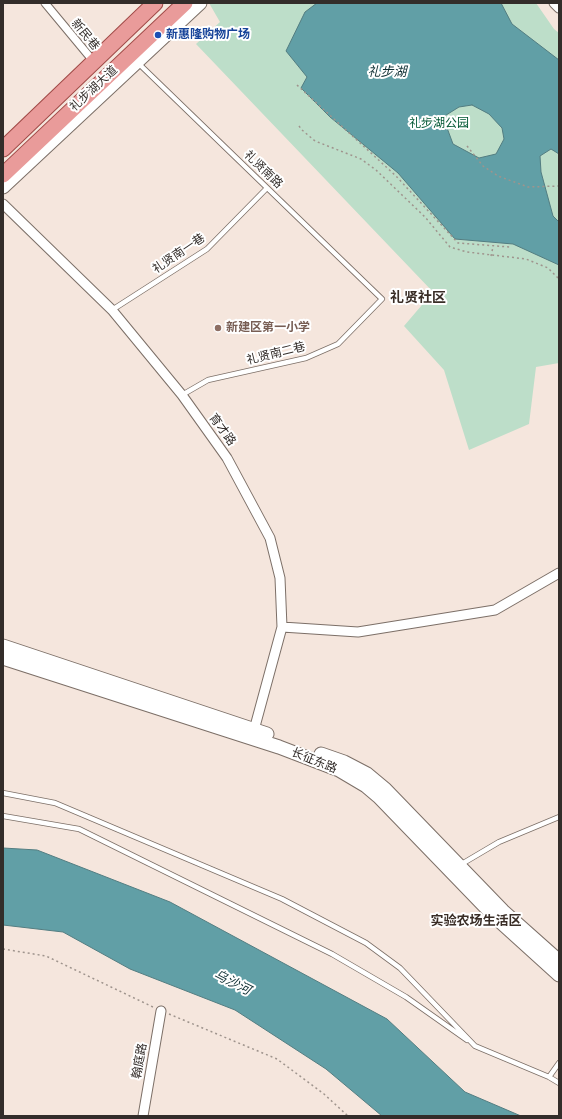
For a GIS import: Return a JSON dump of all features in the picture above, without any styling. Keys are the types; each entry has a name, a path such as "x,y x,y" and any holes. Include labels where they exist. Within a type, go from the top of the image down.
{"main road":[{"name":"礼步湖大道","path":"3,150 155,3"},
{"name":"礼步湖大道","path":"3,175 133,59 185,3"},
{"path":"3,187 133,59 200,3"},
{"name":"长征东路","path":"3,646 254,730 344,762 366,774 385,789 503,911 559,961"},
{"name":"长征东路","path":"3,658 279,747 339,770 359,782 379,797 495,917 559,975"}],"street":[{"name":"新民巷","path":"45,3 94,62"},
{"path":"554,3 559,8"},
{"name":"育才路","path":"3,204 112,310 182,395 227,458 270,538 280,578 282,627 254,730"},
{"path":"282,627 358,632 495,610 559,573"},
{"name":"翰庭路","path":"143,1116 161,1011"}],"lane":[{"name":"礼贤南路","path":"133,59 382,299"},
{"name":"礼贤南一巷","path":"112,310 207,249 267,188"},
{"name":"礼贤南二巷","path":"182,395 208,380 306,358 338,344 382,299"},
{"path":"3,793 55,802 282,900 366,943 400,968 475,1046"},
{"path":"3,816 79,829 332,954 406,997 475,1046 549,1077 559,1083"},
{"path":"459,866 499,842 559,817"},
{"path":"549,1077 559,1063"}],"path":[{"path":"297,85 396,176 458,243 510,247"},
{"path":"299,126 315,141 361,159 376,170 425,217 450,247 467,252 491,256 526,259 548,268 558,279 559,285"},
{"path":"467,146 483,166 498,176 528,187 559,186"},
{"path":"491,256 493,246"},
{"path":"3,949 46,956 161,1011 277,1059 324,1094 348,1116"}],"green space":[{"name":"礼步湖公园","path":"209,3 536,3 554,29 559,33 559,363 536,367 529,424 469,450 444,370 404,326 433,292 196,44 220,22"}],"water":[{"name":"礼步湖","path":"317,3 501,3 512,24 559,60 559,154 551,149 540,156 541,172 553,216 559,222 559,265 513,244 455,239 398,173 330,117 301,88 307,77 286,51 305,12","holes":["472,105 489,114 502,128 504,139 496,154 479,158 453,144 443,117 459,107"]},
{"name":"乌沙河","path":"3,848 37,850 170,902 387,1019 465,1092 521,1116 382,1116 326,1069 235,1010 130,969 63,932 3,925"}],"place":[{"name":"新惠隆购物广场","path":"158,35"},
{"name":"新建区第一小学","path":"218,328"}],"district":[{"name":"礼贤社区","path":"418,298"},
{"name":"实验农场生活区","path":"476,922"}]}
